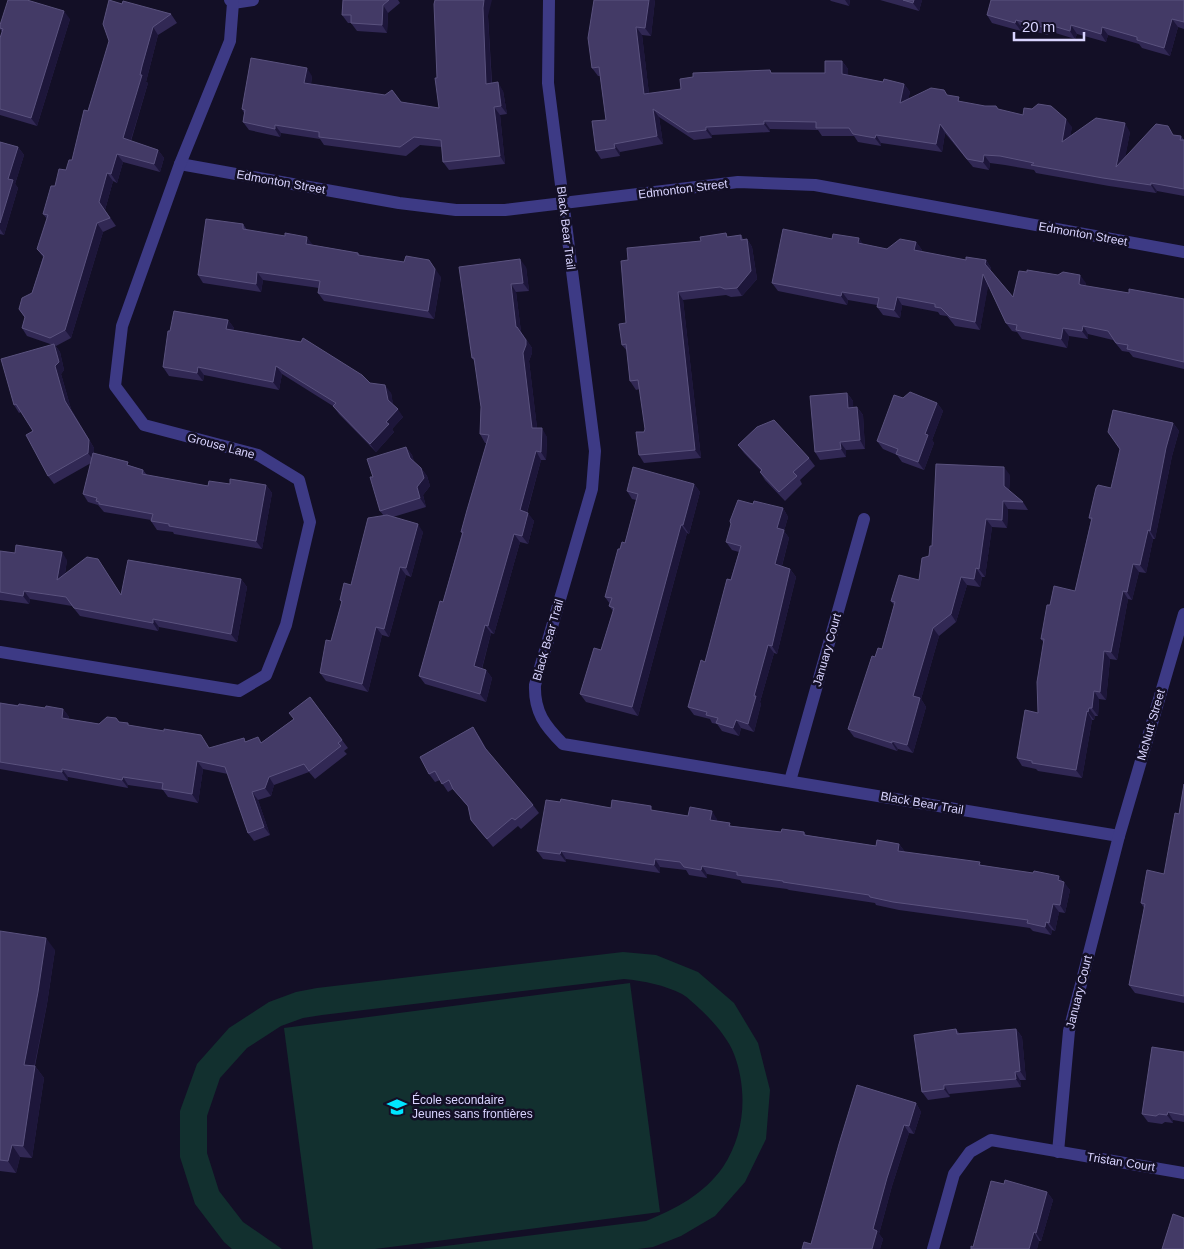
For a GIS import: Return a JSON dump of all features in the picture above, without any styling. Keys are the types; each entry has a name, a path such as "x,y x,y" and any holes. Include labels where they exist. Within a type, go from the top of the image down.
{"street":[{"name":"Grouse Lane","path":"0,652 239,691 266,675 286,625 310,522 299,480 258,455 144,425 115,386 122,326 180,164 230,41 231,2 253,0"},
{"name":"Black Bear Trail","path":"549,0 548,83 595,451 592,489 535,685 534,698 548,729 563,744 1118,836"},
{"name":"Edmonton Street","path":"180,164 399,203 456,210 505,210 738,182 814,184 1184,252"},
{"name":"January Court","path":"790,781 864,520"},
{"name":"McNutt Street","path":"1118,836 1184,614"},
{"name":"January Court","path":"1058,1152 1068,1031 1118,836"},
{"name":"Tristan Court","path":"933,1249 954,1174 970,1152 991,1140 1184,1173"}],"green space":[{"path":"623,952 656,955 698,972 734,1003 758,1043 770,1090 766,1139 745,1182 715,1216 681,1236 653,1247 638,1249 421,1249 646,1221 689,1200 707,1185 723,1167 736,1141 742,1112 741,1083 731,1048 714,1024 685,996 647,982 624,979 322,1015 303,1018 281,1026 247,1048 220,1078 207,1116 207,1153 219,1191 243,1222 282,1249 232,1249 224,1242 195,1204 180,1157 180,1111 197,1064 229,1028 269,1002 296,992 317,988"},
{"path":"630,983 660,1212 375,1249 313,1249 284,1028"}],"building":[{"path":"8,0 27,0 64,11 31,118 0,109 0,38 3,29 0,28 0,25"},
{"path":"109,0 122,4 123,1 171,14 153,27 142,66 140,75 142,75 123,138 158,150 154,164 117,154 111,174 107,173 99,202 110,218 97,223 65,330 50,338 22,328 25,317 19,309 22,298 32,293 44,256 37,249 48,215 43,214 51,186 55,186 59,169 66,170 69,160 72,160 84,110 88,111 109,41 103,24"},
{"path":"343,0 389,0 383,5 382,25 351,23 351,15 342,15"},
{"path":"435,0 484,0 486,84 498,82 501,106 494,107 500,156 443,162 441,140 414,137 400,147 319,137 319,132 275,125 275,129 243,122 245,110 242,109 251,58 307,68 304,83 385,95 392,90 401,102 439,108 435,78 437,78"},
{"path":"594,0 649,0 645,28 636,27 644,94 681,89 680,79 693,77 693,73 770,70 771,73 825,73 825,61 842,61 842,74 883,82 884,79 904,84 900,103 931,88 944,90 947,95 959,97 958,101 996,106 998,109 1023,115 1024,108 1032,109 1038,104 1051,106 1066,119 1062,142 1096,118 1125,123 1116,167 1156,124 1168,126 1173,135 1181,136 1180,140 1184,140 1184,189 1151,183 1151,185 1103,178 1031,165 1034,163 1000,156 984,155 983,162 967,159 940,124 936,144 876,135 875,138 853,134 849,128 816,128 816,122 764,121 764,124 706,127 706,130 688,132 653,109 657,136 614,144 615,148 596,151 592,121 606,120 599,67 592,68 588,38"},
{"path":"903,0 914,0 913,3"},
{"path":"991,0 1184,0 1184,22 1172,19 1164,48 1137,40 1137,37 1102,27 1101,34 1071,25 1070,31 1043,23 1042,27 1016,20 1015,23 987,15"},
{"path":"0,142 18,147 8,179 13,180 0,223"},
{"path":"206,219 243,224 243,229 285,236 285,233 307,237 306,244 358,253 358,255 404,262 406,256 429,260 435,269 428,311 318,293 320,281 257,272 256,284 198,275"},
{"path":"783,229 832,239 833,234 859,238 858,243 887,249 900,239 916,242 914,250 966,260 966,257 986,260 985,264 1013,297 1019,271 1027,272 1027,270 1058,275 1063,272 1080,275 1079,284 1081,285 1129,293 1129,289 1184,299 1184,362 1127,349 1128,345 1116,343 1108,331 1083,326 1082,331 1063,328 1061,339 1016,330 1017,325 1006,323 983,274 975,322 950,317 941,308 935,307 935,304 897,297 894,310 877,307 879,298 842,292 841,296 772,283"},
{"path":"726,233 727,237 741,235 741,240 747,239 751,271 737,288 725,289 720,287 678,292 695,450 639,455 636,432 644,432 645,429 638,380 630,381 626,344 622,345 619,324 626,323 621,261 628,260 627,248 701,241 700,237"},
{"path":"520,259 523,283 511,284 516,327 526,340 523,353 532,428 542,428 541,452 536,451 520,510 528,513 522,536 514,534 488,626 485,625 474,666 486,670 480,694 419,676 440,601 443,602 489,435 480,434 481,407 459,267"},
{"path":"174,311 228,320 226,329 301,342 303,338 362,375 370,383 385,385 388,400 398,409 386,422 389,424 370,444 333,406 336,403 276,366 273,382 198,367 197,373 163,367 168,331 170,331"},
{"path":"54,344 59,362 55,366 65,401 89,440 88,453 48,476 26,435 33,431 16,404 14,405 1,359"},
{"path":"910,392 937,403 925,434 928,435 918,462 896,454 898,449 877,441 894,395 903,398"},
{"path":"847,393 848,408 857,407 860,440 840,442 841,449 815,452 810,396"},
{"path":"1113,410 1173,423 1166,448 1150,531 1148,530 1140,565 1133,564 1127,592 1123,591 1111,652 1104,651 1100,692 1094,691 1092,708 1089,708 1087,711 1076,770 1032,763 1032,761 1017,758 1025,710 1038,713 1037,682 1044,639 1041,639 1047,605 1050,605 1054,586 1075,591 1092,518 1089,518 1096,488 1098,485 1111,488 1120,449 1108,432"},
{"path":"774,420 809,458 793,472 797,476 779,492 760,472 762,470 738,445 757,427"},
{"path":"406,447 410,458 421,468 424,478 417,487 420,498 380,511 367,459"},
{"path":"93,453 128,462 127,465 143,470 142,474 208,486 209,481 230,484 230,479 266,485 256,541 169,526 169,524 151,521 153,514 99,504 96,501 97,498 83,494"},
{"path":"936,464 1004,467 1004,486 1023,502 1003,501 1002,520 986,519 979,569 976,568 974,579 961,577 951,614 933,628 913,696 920,698 907,745 892,741 892,743 848,729 872,656 875,657 878,648 882,649 895,602 891,601 899,575 919,580 922,558 929,556 930,546 932,546"},
{"path":"633,467 694,484 683,525 681,525 632,707 580,694 594,648 601,650 614,608 609,606 612,598 605,597 618,549 620,549 622,542 625,543 638,494 627,491"},
{"path":"738,500 753,504 754,501 783,508 777,528 784,530 775,564 790,569 772,646 768,645 748,724 736,720 733,728 716,723 718,718 706,715 707,712 688,707 701,660 705,662 727,579 731,580 741,546 726,542 731,524 730,521"},
{"path":"387,515 418,524 406,568 400,567 384,629 376,627 362,684 320,673 326,640 331,641 342,601 340,600 344,583 351,585 368,518"},
{"path":"16,545 62,552 57,580 87,557 98,559 121,595 128,560 241,579 231,634 153,619 153,623 74,608 66,597 24,591 23,596 0,592 0,551 15,553"},
{"path":"310,697 342,740 338,743 341,746 309,771 304,764 269,777 265,788 252,792 264,827 248,833 225,767 197,761 192,794 162,789 163,783 123,777 122,780 62,769 62,772 0,762 0,703 63,709 62,718 99,724 107,717 116,718 119,722 128,723 128,725 201,735 209,748 244,738 245,742 258,737 261,743 294,719 289,713"},
{"path":"473,727 485,748 533,805 515,820 512,818 487,839 471,820 468,806 453,789 449,780 442,784 435,771 429,774 420,757"},
{"path":"1184,784 1184,996 1129,985 1145,904 1141,903 1147,870 1164,874 1175,813 1179,814"},
{"path":"561,799 611,808 612,800 651,806 651,810 688,816 690,807 712,811 710,820 730,823 729,826 781,832 782,829 804,832 804,835 876,846 877,840 899,844 898,851 980,862 979,865 1033,873 1034,871 1059,876 1058,880 1064,882 1060,905 1053,904 1049,923 1046,922 1045,927 1027,923 1028,920 893,902 870,897 869,895 737,875 737,872 702,866 701,870 684,867 680,862 655,859 654,865 561,851 560,854 537,851 546,800 560,802"},
{"path":"0,931 46,938 24,1065 35,1066 23,1146 12,1145 8,1161 0,1160"},
{"path":"956,1029 957,1034 1016,1029 1020,1071 1015,1072 1016,1079 944,1085 944,1089 922,1092 914,1035"},
{"path":"1152,1047 1184,1052 1184,1115 1168,1112 1167,1115 1159,1114 1156,1116 1142,1114"},
{"path":"857,1085 916,1103 909,1126 904,1125 887,1178 873,1229 877,1231 872,1249 802,1249 804,1242 811,1244"},
{"path":"1005,1180 1047,1192 1036,1233 1034,1232 1029,1249 971,1249 991,1181 1004,1184"},
{"path":"1173,1214 1184,1218 1184,1249 1162,1249"}],"place":[{"name":"École secondaire Jeunes sans frontières","path":"397,1107"}]}
